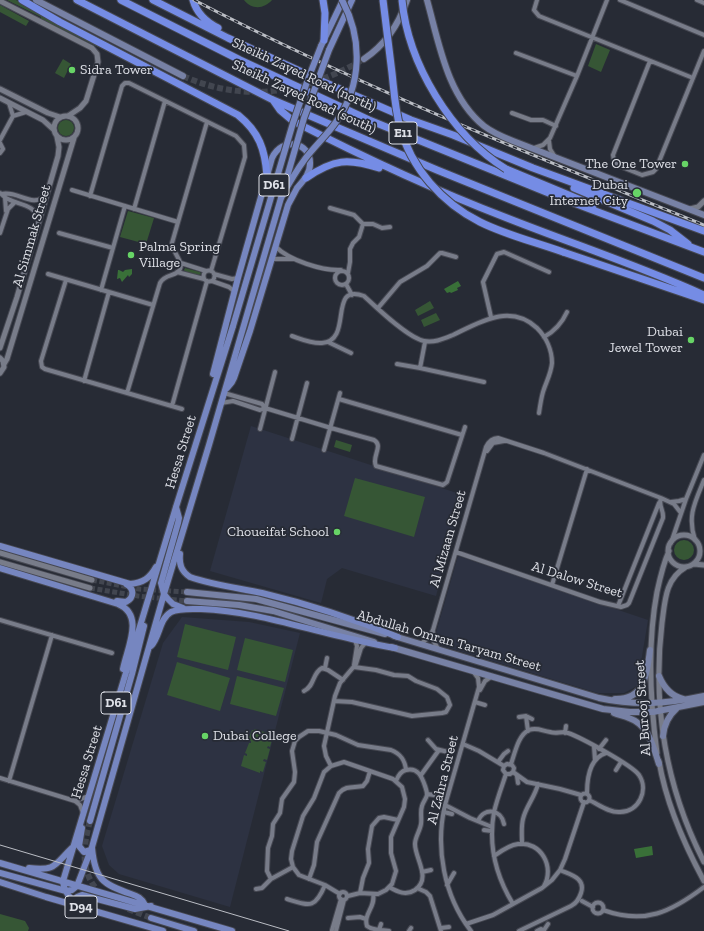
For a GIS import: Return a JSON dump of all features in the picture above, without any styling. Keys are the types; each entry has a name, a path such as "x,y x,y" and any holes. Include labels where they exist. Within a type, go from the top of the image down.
{"highway":[{"path":"22,0 60,22 238,115 249,125 261,143 265,157 267,176"},
{"name":"Sheikh Zayed Road (south)","path":"77,0 273,100 437,170 704,278"},
{"name":"Sheikh Zayed Road (north)","path":"121,0 233,57 311,94 376,122 704,252"},
{"path":"153,0 228,38 411,120 453,135 533,168 704,231"},
{"path":"193,0 200,14 210,24 285,64"},
{"path":"323,0 325,13 323,43"},
{"path":"383,0 398,118 407,146 421,172 433,187 447,200 475,219 498,229 704,300"},
{"path":"402,0 405,20 418,62 432,88 465,136 484,154 506,169 583,201 605,214"},
{"path":"273,100 280,110 293,121 401,174 490,212 616,259 704,295"},
{"path":"306,178 328,165 346,161 364,163 401,174"},
{"path":"533,168 657,223 678,236 693,248"}],"main road":[{"path":"36,0 183,76"},
{"path":"281,198 304,160 336,123 352,90 356,72 357,44 350,17 343,0"},
{"name":"Hessa Street","path":"63,881 293,123 308,79 343,0"},
{"name":"Hessa Street","path":"77,886 91,849 164,594 181,542 304,118 330,50 352,0"},
{"path":"364,59 372,54 385,40 400,17 408,0"},
{"path":"427,0 449,75 459,98 472,115 490,130 556,158 704,215"},
{"path":"214,386 213,376 238,278 275,151 281,146 296,144 304,148 308,154 311,162 310,170 306,178 296,190 288,205 250,331 234,378 225,391"},
{"path":"176,507 179,518 161,583 164,594 173,604 185,609"},
{"path":"181,542 179,563 185,574 190,577 262,593 318,608 398,637"},
{"path":"0,546 125,583 137,583 146,580 161,556"},
{"path":"0,568 124,606 128,610 133,622 122,685"},
{"path":"104,600 109,599 123,602 129,600 132,595 132,591 125,583"},
{"name":"Abdullah Omran Taryam Street","path":"186,592 256,599 398,637 599,698 628,704 652,704 704,696"},
{"name":"Abdullah Omran Taryam Street","path":"187,601 240,605 273,611 603,709 630,712 653,712 704,702"},
{"path":"149,647 155,641 167,615 171,612 185,609 224,611 263,616 355,640 395,648"},
{"path":"90,821 132,674 144,626 145,611"},
{"path":"599,698 626,698 638,691 646,676 650,650"},
{"path":"659,676 661,682 670,692 681,698 687,699"},
{"path":"663,736 665,723 668,717 678,708"},
{"path":"603,709 629,718 640,724 650,736 659,764"},
{"path":"80,906 77,897 82,895 135,909 148,905 140,897 112,887 103,881 95,867 91,849 84,852 79,846 82,818"},
{"path":"14,867 40,870 49,868 59,862 72,848"},
{"name":"D94","path":"0,863 148,905 232,931"},
{"path":"0,873 66,891 72,890 77,886"},
{"path":"49,887 55,887 58,884 57,881 52,878"},
{"path":"63,881 66,891 80,906"},
{"name":"D94","path":"0,882 163,931"},
{"path":"150,918 194,931"}],"street":[{"path":"537,0 534,10 539,16 693,78"},
{"path":"556,158 551,152 550,140 607,0"},
{"path":"620,0 704,35"},
{"path":"697,0 704,3"},
{"path":"0,1 92,48 97,54 98,62 86,101 80,108 68,116 60,117 48,113 0,89"},
{"path":"650,61 613,152 614,161 620,166 643,175 654,171 704,51"},
{"path":"516,53 577,76"},
{"path":"90,196 123,85 129,83 239,138 244,145 245,153 210,272 203,276 208,280 214,279 210,272"},
{"path":"0,98 47,123 57,136 63,140 71,140 74,138 77,135 79,127 76,120 68,116"},
{"path":"134,209 165,101"},
{"path":"0,153 3,149 0,142 13,116 8,102"},
{"path":"13,116 26,112"},
{"path":"512,113 531,120 543,120 556,126"},
{"path":"54,131 55,123 60,117"},
{"path":"127,393 153,305 163,279 166,276 180,270 181,264 173,250 172,245 207,122"},
{"name":"Al Simmak Street","path":"0,348 17,297 59,150 57,136"},
{"name":"Al Simmak Street","path":"0,373 4,370 4,364 7,359 74,138"},
{"path":"531,148 539,147 550,140"},
{"path":"72,190 178,222"},
{"path":"2,195 10,192 35,201 42,199 47,194"},
{"path":"2,195 33,209 38,215 39,223"},
{"path":"2,195 6,212"},
{"path":"690,209 698,207 704,201"},
{"path":"0,232 6,212 15,202"},
{"path":"101,290 125,206"},
{"path":"330,208 354,215 363,224 373,224 382,228 390,227"},
{"path":"346,284 350,278 348,273 350,249 360,234 363,224"},
{"path":"59,232 113,248"},
{"path":"276,247 294,259"},
{"path":"491,318 484,282 496,254 504,252 549,272"},
{"path":"378,308 400,282 426,266 440,254 442,253 456,256"},
{"path":"272,259 294,259 328,269 342,270 348,273"},
{"path":"181,264 232,279 238,278"},
{"path":"335,278 336,275 349,265"},
{"path":"328,269 338,284 346,284"},
{"path":"177,272 229,287 235,292"},
{"path":"48,274 153,305"},
{"path":"66,280 41,365 46,369 84,381 182,409"},
{"path":"172,406 208,280"},
{"path":"346,284 352,295"},
{"path":"84,381 109,292"},
{"path":"292,336 316,343 328,342 334,338 338,332 343,302 345,299 356,294 364,296 410,335 425,342 441,340 491,318 506,316 521,318 534,326 544,337 550,351 552,366 550,376 543,393 539,413"},
{"path":"17,297 25,300"},
{"path":"544,337 553,332 560,325 567,312"},
{"path":"328,342 351,353"},
{"path":"420,368 425,342"},
{"path":"0,358 4,364"},
{"path":"397,364 484,382"},
{"path":"260,429 275,372"},
{"path":"292,438 307,383"},
{"path":"225,391 239,400"},
{"path":"324,450 340,393"},
{"path":"221,403 239,400 262,404 265,408 376,441 378,445 374,461 376,466 443,485 447,482 465,427"},
{"path":"339,400 462,435"},
{"name":"Al Mizaan Street","path":"421,645 434,630 484,454 492,439 498,438 587,469 661,500 671,502 681,513"},
{"path":"704,455 686,499 669,551 670,556 676,564 686,567 694,564 704,565"},
{"path":"552,585 587,469"},
{"path":"694,564 700,555 700,549 692,530 691,515 704,480"},
{"path":"671,502 686,499"},
{"path":"618,606 661,500"},
{"name":"Al Dalow Street","path":"456,552 600,602 624,607 629,603 664,518 661,500"},
{"path":"671,543 680,536 685,536 697,542 704,550"},
{"name":"Al Burooj Street","path":"669,551 663,566 654,612 650,650 652,704 659,764 666,789 678,826 704,881"},
{"path":"0,553 92,580"},
{"path":"0,562 90,588"},
{"name":"Al Burooj Street","path":"686,567 671,579 667,591 661,632 659,703 666,756 676,795 690,832 704,862"},
{"path":"0,620 112,653"},
{"path":"434,630 434,642 440,650"},
{"path":"9,781 52,635"},
{"path":"354,666 357,646 355,640"},
{"path":"331,766 325,751 326,733 336,691 357,663 361,648 366,642"},
{"path":"325,668 327,658"},
{"path":"334,702 352,702 412,716 442,713 449,709 450,705 447,697 431,686 404,675 394,675 354,666"},
{"path":"325,668 343,680"},
{"path":"304,691 311,687 318,671 325,668"},
{"name":"Al Zahra Street","path":"471,931 455,905 447,885 441,842 445,805 479,683 476,674 472,671"},
{"name":"Al Zahra Street","path":"475,701 482,684 492,676"},
{"path":"475,701 485,705"},
{"path":"526,716 528,731"},
{"path":"519,717 526,716 532,719"},
{"path":"566,726 566,732"},
{"path":"466,924 484,919 508,907 542,888 552,880 560,870 565,859 584,802 589,800 615,812 624,812 636,805 643,793 642,780 633,769 606,752 566,732 551,733 538,729 528,731 521,738 511,764 513,767 513,772 517,776 527,782 581,795 583,793 587,793"},
{"path":"271,878 267,871 268,848 272,836 273,824 280,813 282,799 294,782 295,772 292,756 295,741 299,737 308,731 326,733 336,735 354,743 396,752 404,759 406,770"},
{"path":"428,740 439,750 448,752"},
{"path":"600,749 606,740"},
{"path":"463,744 480,751 504,766"},
{"path":"589,800 587,793 589,773 595,760 596,750 594,746"},
{"path":"421,775 439,750"},
{"path":"498,762 508,751"},
{"path":"595,760 606,752"},
{"path":"333,931 342,899 340,894 325,885 299,875 293,867 291,855 303,816 314,798 322,775 331,766 344,762 396,781 402,787 405,799 404,807 392,832 390,842 391,853 396,867 396,876 389,887 382,892 348,896 342,899"},
{"path":"616,770 621,762"},
{"path":"504,766 511,764"},
{"path":"504,766 503,770 506,774"},
{"path":"389,887 399,892 412,892 422,881 422,872 416,852 415,841 421,825 420,814 422,805 427,794 421,775 414,770 406,770 400,774 396,781"},
{"path":"309,879 314,866 317,842 339,793 345,788 363,786 367,781 370,771"},
{"path":"506,774 513,772"},
{"path":"506,774 499,788 494,812 495,821 492,829 494,856 503,886 513,904"},
{"path":"517,776 518,783"},
{"path":"0,778 75,800 80,805 82,818"},
{"path":"522,844 521,826 523,818 534,797 538,784"},
{"path":"427,794 434,795"},
{"path":"581,795 581,800 584,802"},
{"path":"75,800 89,796"},
{"path":"445,805 492,829"},
{"path":"478,821 482,814 490,811 501,816 504,824"},
{"path":"444,812 452,814"},
{"path":"360,894 363,878 369,862 368,852 372,826 379,818 384,817 398,820"},
{"path":"484,830 492,829"},
{"path":"441,842 447,842"},
{"path":"494,856 511,845 522,844 534,847 542,854 547,864 548,875 542,888"},
{"path":"256,889 262,888 271,878 293,867"},
{"path":"422,872 431,870"},
{"path":"519,931 571,906 579,898 582,888 580,880 560,870"},
{"path":"447,885 454,873"},
{"path":"287,899 304,904 312,904 320,897 325,885"},
{"path":"582,901 593,907 594,911 597,913 601,913 603,910 626,916 642,916 657,914 679,905 704,887"},
{"path":"417,888 426,892 430,896 441,929 449,927"},
{"path":"530,889 532,894"},
{"path":"340,894 344,892 347,893 348,896"},
{"path":"373,894 374,904 366,919 367,926 373,931 389,931"},
{"path":"593,907 594,904 599,903 603,906 603,910"},
{"path":"501,904 508,907"},
{"path":"348,918 360,917 366,919"},
{"path":"379,930 381,924"},
{"path":"537,931 544,931 548,924"}],"shaded area":[{"path":"7,0 16,0 99,46 98,47 41,19 41,17"},
{"path":"244,0 272,0 262,7 254,7"},
{"path":"0,5 29,21 26,26 0,12"},
{"path":"596,44 610,50 601,72 588,66"},
{"path":"63,59 71,64 64,78 55,73"},
{"path":"63,120 69,120 74,125 72,134 69,136 63,136 58,131 58,125"},
{"path":"128,211 154,218 146,244 120,237"},
{"path":"185,268 200,272 201,274 199,275 185,272"},
{"path":"132,269 132,274 129,277 128,275 122,282 120,278 117,279 118,270 123,272 125,270"},
{"path":"458,281 461,286 457,288 458,290 447,293 444,289"},
{"path":"430,301 434,308 418,316 415,310"},
{"path":"436,313 440,320 424,327 421,320"},
{"name":"Choueifat School","path":"251,426 463,495 436,596 342,568 327,579 321,603 210,571"},
{"path":"336,440 352,445 350,452 334,447"},
{"path":"355,478 425,497 414,537 344,516"},
{"path":"680,540 688,540 694,546 694,554 688,560 680,560 674,554 674,546"},
{"path":"458,556 648,620 637,686 624,693 598,693 433,643"},
{"name":"Dubai College","path":"182,617 249,622 300,633 230,907 119,874 109,865 102,846 163,643"},
{"path":"185,624 236,637 228,670 177,657"},
{"path":"245,638 293,650 285,682 237,670"},
{"path":"177,662 230,678 220,711 167,695"},
{"path":"237,676 284,688 276,716 230,704"},
{"path":"255,729 273,736 270,747 268,746 267,748 270,749 267,760 264,759 263,761 266,762 263,772 260,771 260,773 241,766 244,755 247,756 245,753 249,743 251,743 251,741 248,740 252,730"},
{"path":"652,846 653,855 636,858 634,849"},
{"path":"0,914 25,921 29,928 28,931 0,931"}],"tunnel":[{"path":"183,76 206,85 230,90 253,92 275,91 298,87 320,80 342,71 364,59"},
{"path":"92,580 139,589 187,592"},
{"path":"90,588 138,596 187,601"},
{"path":"90,821 85,845 86,866 94,886 101,894 112,902"},
{"path":"128,909 151,918"}],"tram line":[{"path":"0,845 289,931"}],"railway":[{"path":"194,0 319,62 383,91 511,146 704,225"}],"place":[{"name":"Sidra Tower","path":"72,70"},
{"name":"The One Tower","path":"685,164"},
{"name":"Dubai Internet City","path":"637,193"},
{"name":"Palma Spring Village","path":"131,255"},
{"name":"Dubai Jewel Tower","path":"691,340"},
{"name":"Choueifat School","path":"337,532"},
{"name":"Dubai College","path":"205,736"}]}
